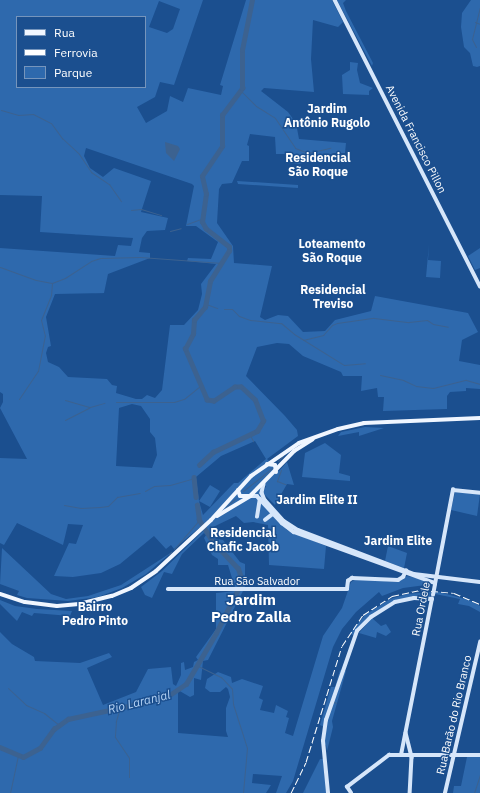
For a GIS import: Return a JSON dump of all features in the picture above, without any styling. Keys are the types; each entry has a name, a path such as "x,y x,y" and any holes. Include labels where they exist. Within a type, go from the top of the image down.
{"main road":[{"name":"Avenida Francisco Pillon","path":"335,0 480,286"},
{"path":"0,594 26,602 58,606 89,602 112,596 135,585 156,571 210,521 238,490 265,465 295,444 324,433 371,422 480,418"},
{"path":"210,521 250,496 275,473 297,449 324,433"},
{"path":"265,465 274,464 275,473"},
{"path":"264,484 263,496 277,518 294,530 415,576 432,580 435,584"},
{"path":"238,490 240,496 256,495 294,530"},
{"name":"Rua Ordele","path":"401,754 453,490 480,493"},
{"path":"257,517 260,499"},
{"path":"275,513 265,520 277,518"},
{"name":"Rua São Salvador","path":"168,590 347,589 348,580 355,578 397,580 405,572"},
{"path":"415,576 480,582"},
{"path":"328,793 323,740 334,692 344,673 357,631 368,619 401,600 432,599"},
{"name":"Rua Barão do Rio Branco","path":"445,793 480,642"},
{"path":"406,732 412,755 410,793"},
{"path":"351,793 347,787 388,755 480,755"}],"green space":[{"path":"0,0 203,0 174,85 160,82 155,97 137,107 146,123 167,111 170,96 183,102 188,88 221,95 223,86 220,85 246,0 332,0 343,22 338,27 313,20 311,59 314,92 264,88 261,91 288,112 296,123 299,139 346,143 345,153 334,153 299,164 288,163 289,154 276,154 275,137 250,134 247,145 249,146 249,161 242,161 232,183 222,184 219,189 217,223 233,246 234,263 272,266 260,317 265,320 278,315 288,316 303,332 325,331 335,320 371,311 375,296 468,313 478,332 462,340 459,361 480,365 480,389 466,388 466,391 450,392 447,396 447,409 383,411 384,397 378,397 377,388 361,391 362,376 343,376 341,372 303,356 289,344 277,343 257,347 246,376 285,416 297,430 298,436 267,459 279,471 287,462 294,485 287,484 275,505 263,493 263,501 258,494 254,494 287,530 326,546 324,569 269,565 268,525 253,522 244,523 236,516 211,528 216,539 223,540 240,562 245,564 245,587 208,660 203,661 201,680 194,678 194,695 190,697 178,690 178,733 228,737 226,731 226,708 230,697 228,689 226,687 220,692 210,692 205,688 207,679 218,672 231,677 232,683 242,679 263,686 259,698 263,700 260,710 274,713 276,705 288,711 286,717 289,718 285,733 293,736 323,636 342,608 351,582 357,579 397,582 407,576 431,581 433,584 403,588 382,596 379,592 356,612 342,629 333,647 293,781 286,793 276,793 282,776 253,774 252,783 271,785 266,793 0,793 0,632 12,644 34,657 35,661 80,663 109,653 112,657 87,668 103,705 136,692 148,669 171,667 173,684 176,686 181,675 181,663 184,662 185,670 193,667 194,662 198,660 196,657 216,629 216,593 236,591 228,565 218,565 218,559 212,555 204,538 206,535 204,533 182,554 172,574 164,572 152,598 145,595 141,587 162,571 203,531 199,528 174,549 171,545 166,549 154,536 120,564 101,573 73,577 54,576 69,543 76,544 83,525 68,524 63,545 17,523 4,545 0,543 0,458 27,459 0,408 3,402 3,394 0,392 0,248 115,256 118,245 131,246 133,238 40,232 42,196 0,195","holes":["159,1 180,9 173,29 167,33 149,27","86,148 192,184 194,186 186,226 196,226 218,242 211,259 188,258 187,261 216,264 201,284 202,294 198,310 184,325 170,325 162,390 155,398 147,395 142,399 136,399 116,393 117,386 112,385 107,379 68,377 59,367 48,362 46,353 48,347 51,346 46,317 55,294 104,293 108,274 150,258 150,253 139,252 142,238 147,231 165,230 168,218 141,212 151,181 114,168 103,177 90,168 84,156","132,404 141,406 150,419 150,432 155,438 157,455 152,468 116,466 119,408","255,441 266,459 238,483 234,483 203,515 199,501 196,477 221,456","263,486 266,486 263,493"]},
{"path":"337,0 346,0 343,3 346,11 373,63 372,66"},
{"path":"471,0 480,0 480,66 477,67 473,66 470,53 464,47 461,27 462,13"},
{"path":"350,62 358,63 357,70 360,83 373,88 369,91 369,95 343,94 342,75 350,70"},
{"path":"237,181 298,185 298,188 238,184"},
{"path":"429,244 428,260 441,261 440,278 426,277"},
{"path":"480,248 480,268 475,270 468,256"},
{"path":"365,427 384,428 359,436 359,432 338,436 341,432"},
{"path":"325,443 341,455 339,473 350,476 350,481 302,477 305,453"},
{"path":"210,485 220,491 210,507 199,501"},
{"path":"455,492 480,494 477,516 451,510"},
{"path":"388,546 407,553 404,568 385,561"},
{"path":"2,548 51,594 66,599 88,596 121,585 172,552 146,574 122,588 98,597 68,601 27,598 17,595 19,591 0,584"},
{"path":"435,591 469,600 480,606 480,612 469,606 458,604 460,599 435,594"},
{"path":"431,592 430,597 411,597 391,602 366,619 354,636 350,633 365,615 390,599 407,594"},
{"path":"0,600 15,606 72,611 70,616 34,613 32,616 22,612 17,621 0,604"},
{"path":"372,618 381,626 386,624 391,632 386,636 377,632 376,638 359,633"},
{"path":"340,670 346,671 332,721 333,727 327,751 326,745 321,744 324,727 320,725 331,687 335,687"},
{"path":"467,757 480,757 480,793 453,793 454,786 461,786"},
{"path":"320,759 323,759 326,793 303,793"}],"shaded area":[{"path":"165,142 178,146 180,149 174,161 166,153"}],"waterway":[{"name":"Rio Laranjal","path":"199,465 213,452 257,431 263,421 255,400 241,387 235,387 214,401 207,400 185,349 193,334 194,320 205,307 210,281 229,251 229,247 206,229 202,222 206,194 202,176 222,146 222,115 242,88 242,50 252,0"},
{"path":"476,47 472,39 480,8"},
{"path":"475,22 480,24"},
{"path":"241,91 256,106 275,118 295,148 308,153 330,148"},
{"path":"1,110 18,115 33,114 51,123 62,138 79,154 91,172 109,184 121,201"},
{"path":"131,210 141,209 161,215"},
{"path":"187,224 201,219"},
{"path":"170,231 181,228"},
{"path":"0,267 36,280 52,283 65,278 91,261 100,258 140,257 222,263"},
{"path":"19,399 38,371 45,336 41,320 51,295 52,283"},
{"path":"206,304 217,308"},
{"path":"224,309 232,309 239,316 250,320 281,323 294,334 344,365 365,363"},
{"path":"303,340 323,335 332,325 337,323 374,318 409,322 427,320 433,324 448,327"},
{"path":"380,375 403,380 416,386 433,388 466,380 480,384"},
{"path":"116,402 174,402 184,399 201,385"},
{"path":"65,400 90,407 104,403"},
{"path":"65,420 89,408"},
{"name":"Rio Laranjal","path":"250,435 253,441"},
{"path":"278,461 283,456"},
{"path":"243,491 272,468"},
{"path":"281,470 277,481 285,484"},
{"name":"Rio Laranjal","path":"194,477 196,497"},
{"path":"145,491 154,486 170,485 194,478"},
{"path":"64,505 81,508 108,506 117,497 140,493"},
{"path":"226,507 235,499"},
{"name":"Rio Laranjal","path":"165,698 186,684 216,633 242,581 238,569 212,541 199,520 197,505"},
{"path":"174,549 199,520"},
{"path":"196,665 221,677 232,689 233,704 247,748 243,793"},
{"path":"8,688 26,705 44,713 59,725"},
{"name":"Rio Laranjal","path":"0,747 23,757 40,748 54,729 68,719 156,700"},
{"path":"120,707 116,721 115,737 129,758 129,777"},
{"path":"10,793 18,756"},
{"path":"474,793 480,774"}],"railway":[{"path":"291,793 306,762 342,646 363,615 392,596 421,590 454,593 480,604"}],"district":[{"name":"Jardim Antônio Rugolo","path":"327,116"},
{"name":"Residencial São Roque","path":"318,165"},
{"name":"Loteamento São Roque","path":"332,251"},
{"name":"Residencial Treviso","path":"333,297"},
{"name":"Jardim Elite II","path":"317,500"},
{"name":"Residencial Chafic Jacob","path":"243,540"},
{"name":"Jardim Elite","path":"398,541"},
{"name":"Jardim Pedro Zalla","path":"251,608"},
{"name":"Bairro Pedro Pinto","path":"95,614"}]}
